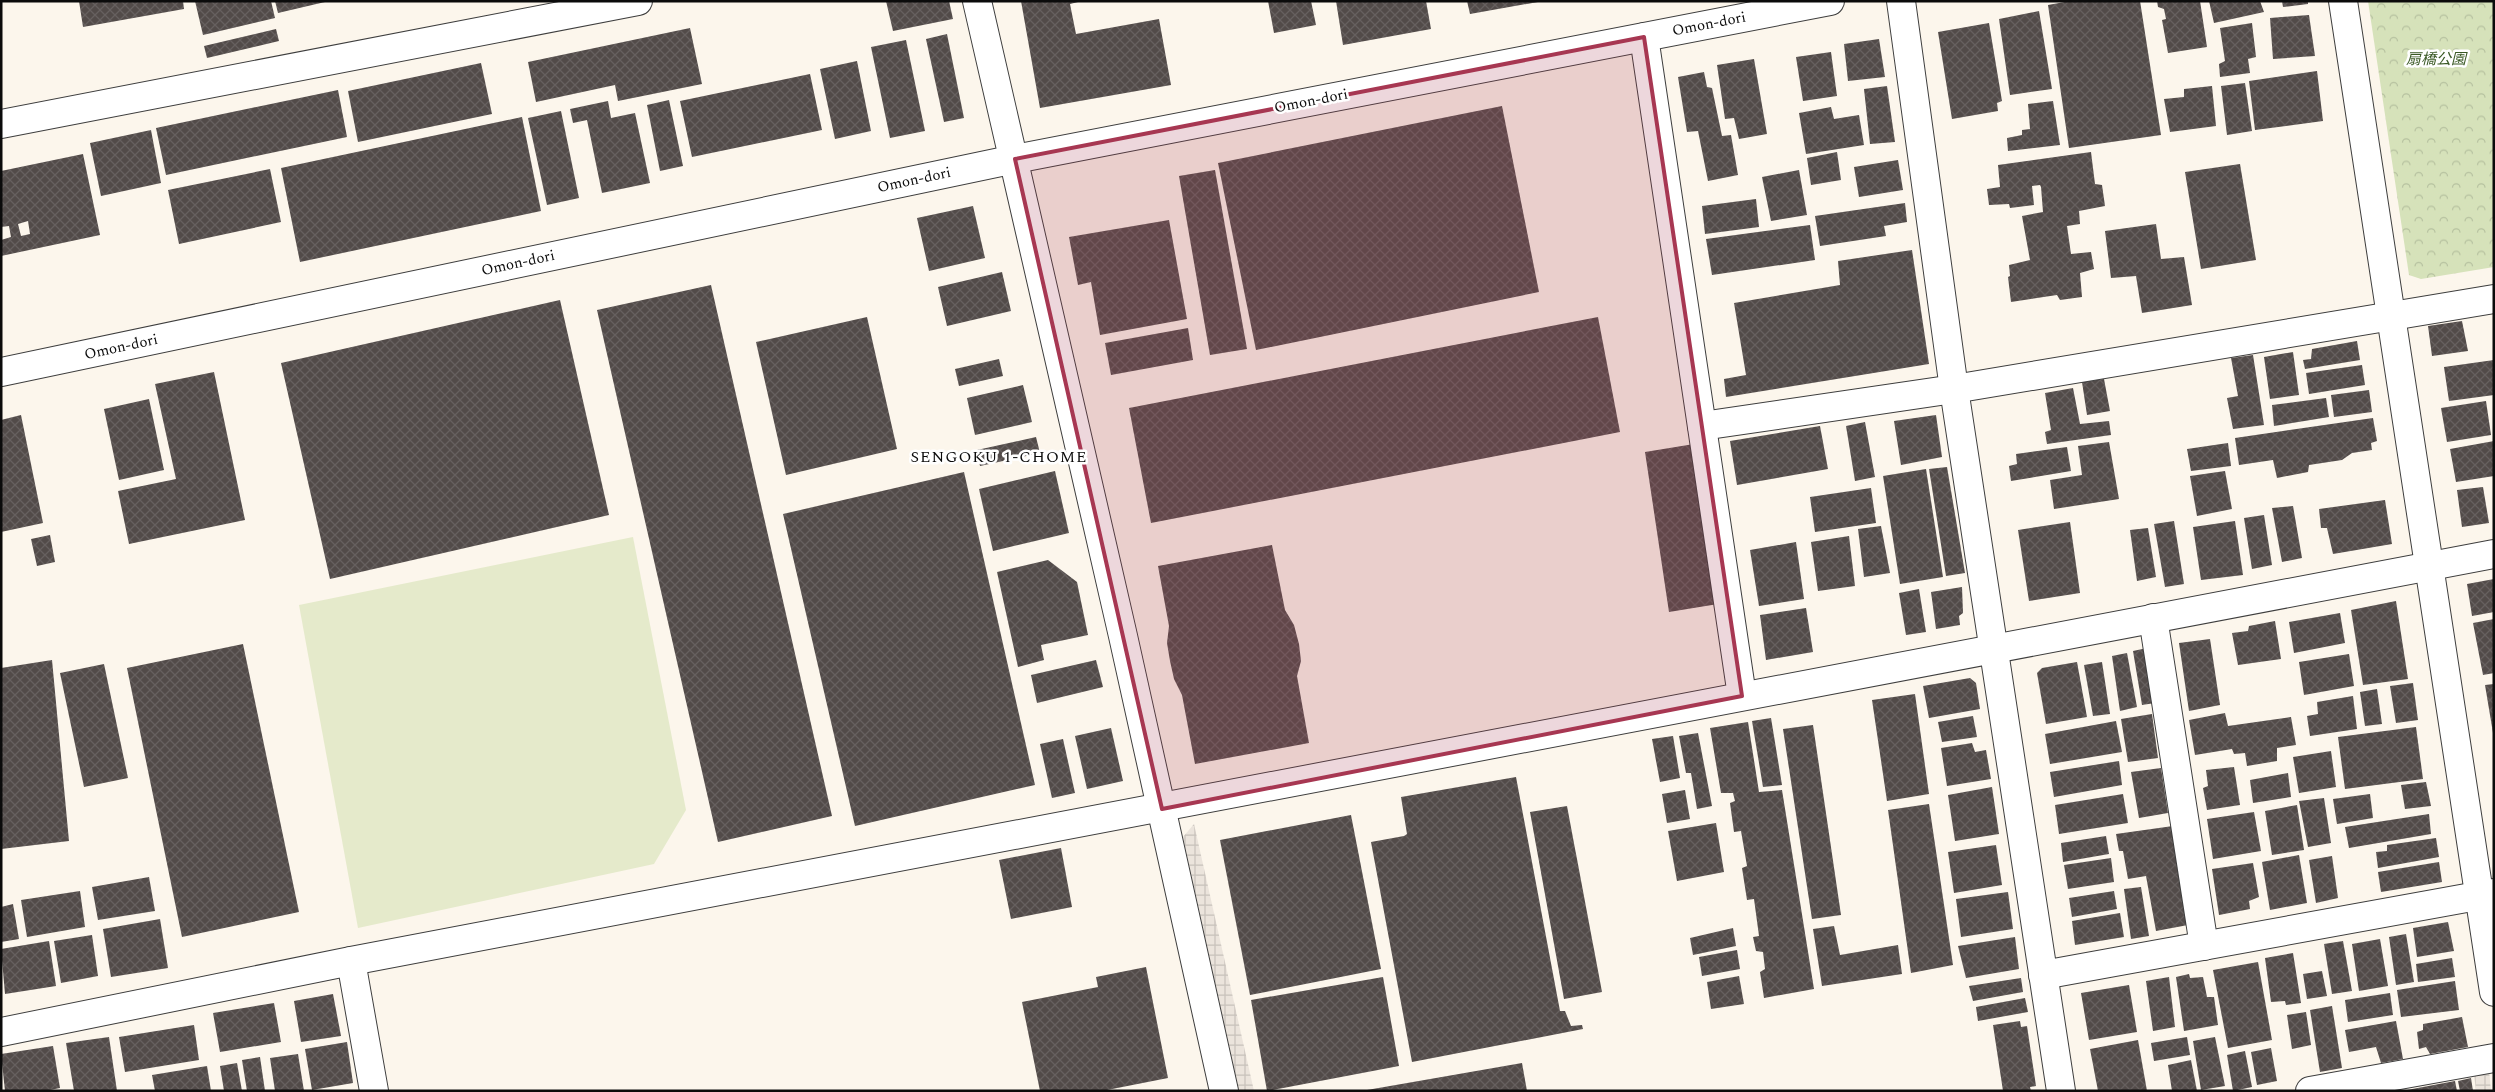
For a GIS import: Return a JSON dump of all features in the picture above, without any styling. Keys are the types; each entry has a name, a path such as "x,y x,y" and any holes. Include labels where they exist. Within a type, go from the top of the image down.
{"street":[{"path":"1,124 638,1"},
{"path":"977,1 1015,159 1224,1091"},
{"name":"Omon-dori","path":"1,372 1015,159 1830,1"},
{"path":"1901,1 1954,389 2061,1091"},
{"path":"2343,1 2429,568 2486,894 2494,992"},
{"path":"1644,37 1742,696"},
{"path":"1702,426 1954,389 2391,318 2494,299"},
{"path":"1,1032 351,961 1994,648 2429,568 2494,554"},
{"path":"2153,618 2204,946"},
{"path":"2043,976 2486,894"},
{"path":"351,961 374,1091"},
{"path":"2310,1091 2494,1058"}],"highlighted area":[{"path":"1644,37 1742,696 1162,809 1015,159"}],"green space":[{"name":"扇橋公園","path":"2368,1 2494,1 2494,267 2421,279 2409,275"},
{"path":"633,537 686,810 654,864 358,928 299,605"}],"shaded area":[{"path":"1194,824 1254,1091 1239,1091 1183,837"},
{"path":"2489,1070 2491,1091 2476,1091 2474,1074"}],"building":[{"path":"79,1 183,1 184,9 83,27"},
{"path":"195,1 271,1 275,18 203,35"},
{"path":"275,1 325,1 325,2 278,13"},
{"path":"886,1 949,1 953,19 893,31"},
{"path":"1021,1 1082,1 1070,4 1076,34 1159,19 1171,85 1040,108"},
{"path":"1268,1 1311,1 1316,25 1274,33"},
{"path":"1336,1 1426,1 1431,29 1343,45"},
{"path":"1467,1 1538,1 1538,2 1470,14"},
{"path":"2070,1 2140,1 2161,135 2069,148 2048,5"},
{"path":"2157,1 2200,1 2207,47 2168,53 2162,20 2166,19 2164,9 2158,7"},
{"path":"2209,1 2260,1 2264,12 2214,23"},
{"path":"2282,1 2308,1 2308,4 2283,7"},
{"path":"2039,11 2052,89 2010,95 1999,19"},
{"path":"2309,15 2315,56 2273,59 2270,18"},
{"path":"1989,23 2002,101 1997,103 1998,111 1952,119 1938,32"},
{"path":"2252,23 2256,57 2248,59 2250,73 2220,77 2219,64 2225,61 2220,28"},
{"path":"690,28 702,84 618,101 615,85 536,102 528,62"},
{"path":"276,29 279,41 207,58 204,46"},
{"path":"947,34 964,118 944,122 926,39"},
{"path":"1879,39 1885,77 1848,81 1844,44"},
{"path":"906,40 925,131 890,138 871,47"},
{"path":"1831,52 1837,96 1803,101 1796,57"},
{"path":"1754,59 1767,134 1739,139 1734,118 1725,119 1717,65"},
{"path":"857,61 871,131 835,139 820,69"},
{"path":"481,63 492,114 358,142 348,91"},
{"path":"2317,71 2323,121 2255,130 2249,81"},
{"path":"1704,72 1707,87 1712,88 1722,136 1731,135 1738,175 1708,181 1698,131 1687,132 1678,77"},
{"path":"810,74 822,130 692,157 680,101"},
{"path":"2245,83 2252,131 2227,135 2221,86"},
{"path":"1887,86 1895,142 1870,144 1864,89"},
{"path":"2212,86 2216,126 2170,132 2164,99 2184,97 2184,89"},
{"path":"338,90 347,137 166,175 156,128"},
{"path":"669,100 683,166 660,171 647,105"},
{"path":"608,101 611,118 635,113 650,183 602,193 587,120 573,123 570,109"},
{"path":"2053,101 2060,145 2008,151 2007,138 2022,135 2022,130 2030,129 2028,104"},
{"path":"1502,106 1539,292 1256,350 1218,163"},
{"path":"1831,107 1834,119 1859,115 1864,145 1806,154 1799,113"},
{"path":"561,111 579,198 547,205 528,118"},
{"path":"522,117 541,211 300,262 281,168"},
{"path":"151,130 161,183 101,196 90,143"},
{"path":"1837,152 1841,180 1811,185 1807,158"},
{"path":"2091,152 2095,184 2102,185 2105,206 2079,211 2080,224 2067,226 2071,254 2091,252 2094,269 2080,273 2082,297 2060,300 2057,295 2011,302 2008,277 2010,276 2009,265 2030,260 2022,216 2043,212 2041,187 2040,185 2032,186 2034,205 2010,208 2009,204 1989,205 1987,189 2000,187 1998,165"},
{"path":"83,154 100,235 1,256 1,240 11,237 9,226 1,227 1,171","holes":["28,221 30,234 21,236 18,224"]},
{"path":"1898,160 1903,190 1859,197 1854,167"},
{"path":"2240,164 2256,260 2201,269 2185,172"},
{"path":"270,169 281,222 179,244 168,190"},
{"path":"1215,170 1247,349 1210,355 1179,176"},
{"path":"1799,170 1807,215 1771,221 1762,177"},
{"path":"1756,199 1759,227 1705,234 1702,206"},
{"path":"1905,203 1907,222 1884,226 1886,236 1820,246 1815,216"},
{"path":"973,206 985,258 929,271 917,218"},
{"path":"1169,220 1187,319 1100,335 1091,282 1078,285 1069,237"},
{"path":"2156,224 2161,259 2184,257 2192,305 2142,313 2136,276 2111,278 2105,231"},
{"path":"1810,225 1815,260 1712,275 1706,239"},
{"path":"1912,250 1929,364 1726,397 1724,379 1746,375 1734,303 1840,285 1838,261"},
{"path":"1002,272 1011,311 947,326 938,287"},
{"path":"711,285 832,816 718,842 597,310"},
{"path":"560,300 609,515 330,579 281,363"},
{"path":"867,317 897,449 786,475 756,342"},
{"path":"1598,317 1620,432 1151,523 1129,408"},
{"path":"2462,321 2468,351 2432,356 2428,326"},
{"path":"1188,328 1193,360 1111,375 1105,343"},
{"path":"2357,341 2360,360 2305,369 2303,360 2311,359 2312,349"},
{"path":"2293,352 2299,395 2270,399 2264,357"},
{"path":"2253,355 2264,425 2233,429 2227,398 2238,396 2231,358"},
{"path":"999,359 1003,376 959,386 955,369"},
{"path":"2494,360 2494,395 2449,401 2444,367"},
{"path":"2362,365 2365,385 2309,394 2306,373"},
{"path":"214,372 245,520 129,544 118,491 176,479 155,384"},
{"path":"2104,379 2110,411 2087,415 2082,382"},
{"path":"1023,385 1032,422 975,435 967,398"},
{"path":"2073,388 2080,424 2109,421 2111,435 2047,444 2045,432 2051,430 2045,393"},
{"path":"2369,390 2372,412 2334,417 2331,395"},
{"path":"2326,398 2329,417 2274,426 2272,405"},
{"path":"149,399 164,470 119,480 104,409"},
{"path":"2486,401 2491,435 2447,442 2441,408"},
{"path":"21,415 43,523 1,532 1,420"},
{"path":"1936,415 1942,457 1901,465 1894,421"},
{"path":"2373,418 2377,441 2371,443 2372,450 2352,453 2342,460 2309,465 2308,472 2277,478 2273,460 2239,465 2235,438"},
{"path":"1865,422 1875,477 1855,481 1846,426"},
{"path":"1820,426 1828,469 1737,485 1730,441"},
{"path":"1036,437 1040,453 980,466 977,450"},
{"path":"2494,441 2494,476 2456,482 2450,449"},
{"path":"2109,442 2119,499 2054,509 2050,480 2082,475 2078,446"},
{"path":"2228,443 2231,466 2191,471 2187,449"},
{"path":"1694,444 1718,604 1669,612 1645,452"},
{"path":"2067,447 2071,471 2011,481 2009,466 2017,464 2016,454"},
{"path":"1947,467 1965,573 1946,576 1929,469"},
{"path":"1926,469 1943,577 1900,584 1883,476"},
{"path":"1055,471 1069,533 993,551 979,489"},
{"path":"2225,471 2232,509 2197,516 2190,476"},
{"path":"964,472 1035,785 855,826 783,514"},
{"path":"2483,487 2489,523 2462,527 2457,490"},
{"path":"1871,488 1876,523 1815,532 1810,497"},
{"path":"2385,500 2392,544 2333,554 2327,528 2321,528 2319,509"},
{"path":"2293,506 2302,558 2282,562 2272,508"},
{"path":"2264,515 2272,565 2252,569 2244,518"},
{"path":"2174,521 2184,584 2165,587 2154,524"},
{"path":"2235,521 2243,575 2201,580 2193,527"},
{"path":"2070,522 2080,593 2029,601 2018,530"},
{"path":"1881,526 1890,573 1864,577 1858,529"},
{"path":"2148,528 2156,577 2137,581 2130,530"},
{"path":"50,535 55,562 37,566 31,539"},
{"path":"1849,536 1855,586 1818,591 1811,542"},
{"path":"1796,542 1804,599 1759,606 1750,550"},
{"path":"1272,545 1285,610 1294,625 1299,644 1301,661 1297,676 1309,743 1195,764 1182,695 1174,679 1170,661 1167,643 1169,626 1158,566"},
{"path":"1048,560 1077,582 1088,635 1041,645 1044,660 1018,667 997,572"},
{"path":"2494,579 2494,612 2472,616 2467,584"},
{"path":"1962,587 1963,613 1959,616 1960,625 1936,629 1931,592"},
{"path":"1919,589 1926,632 1906,635 1899,593"},
{"path":"2396,601 2408,679 2363,685 2351,610"},
{"path":"1806,608 1813,652 1766,660 1760,615"},
{"path":"2340,613 2345,643 2294,653 2289,622"},
{"path":"2494,619 2494,673 2483,675 2473,623"},
{"path":"2275,621 2281,659 2238,665 2232,633 2248,631 2249,626"},
{"path":"2210,639 2220,705 2189,711 2179,643"},
{"path":"243,644 299,912 182,937 127,668"},
{"path":"2147,648 2155,703 2142,705 2133,651"},
{"path":"2127,653 2137,707 2120,711 2112,656"},
{"path":"2349,654 2354,686 2304,695 2299,662"},
{"path":"52,660 69,841 1,849 1,668"},
{"path":"1096,660 1103,687 1037,703 1031,675"},
{"path":"2077,662 2087,717 2046,724 2037,673 2042,668"},
{"path":"2102,662 2110,714 2093,716 2084,665"},
{"path":"104,664 128,778 84,787 60,673"},
{"path":"1970,678 1976,683 1980,709 1929,718 1923,686"},
{"path":"2413,683 2418,720 2396,723 2390,686"},
{"path":"2494,684 2494,732 2493,733 2485,685"},
{"path":"2377,689 2382,724 2365,726 2360,692"},
{"path":"1915,694 1929,794 1887,801 1872,700"},
{"path":"2353,696 2357,729 2310,736 2307,716 2318,714 2317,702"},
{"path":"2225,713 2228,726 2291,717 2296,745 2277,748 2277,761 2247,766 2245,753 2234,754 2232,749 2195,755 2189,720"},
{"path":"2152,714 2158,758 2128,762 2121,719"},
{"path":"1973,716 1977,737 1942,742 1938,722"},
{"path":"1771,718 1782,785 1763,787 1752,721"},
{"path":"2116,721 2122,752 2050,764 2045,734"},
{"path":"1748,722 1759,792 1782,790 1814,989 1764,998 1760,972 1765,969 1763,952 1756,951 1753,937 1759,936 1754,899 1747,900 1742,868 1747,866 1741,831 1734,832 1730,803 1735,801 1733,793 1721,793 1710,728"},
{"path":"1813,725 1841,915 1812,919 1783,729"},
{"path":"2416,727 2423,779 2345,789 2338,737"},
{"path":"1111,728 1123,781 1087,789 1075,736"},
{"path":"1698,733 1712,806 1697,809 1691,773 1686,773 1679,736"},
{"path":"1673,736 1680,778 1660,782 1652,739"},
{"path":"1063,739 1075,793 1052,798 1040,744"},
{"path":"1972,743 1975,752 1986,750 1991,779 1947,786 1941,748"},
{"path":"2331,751 2336,787 2299,793 2293,757"},
{"path":"2119,761 2122,785 2054,797 2050,772"},
{"path":"2234,767 2240,805 2207,810 2203,788 2208,786 2206,770"},
{"path":"2161,768 2168,813 2139,818 2131,772"},
{"path":"2288,773 2291,797 2253,803 2250,780"},
{"path":"1516,777 1560,1011 1565,1011 1571,1026 1582,1025 1583,1029 1412,1062 1371,842 1407,834 1401,797"},
{"path":"2426,782 2431,806 2405,809 2401,785"},
{"path":"1992,787 1999,834 1955,841 1948,795"},
{"path":"1685,790 1690,819 1667,823 1662,794"},
{"path":"2123,794 2128,823 2059,834 2055,805"},
{"path":"2370,794 2373,818 2337,824 2333,799"},
{"path":"2324,798 2331,843 2308,847 2299,801"},
{"path":"1929,804 1953,965 1911,973 1888,810"},
{"path":"2297,805 2304,850 2272,855 2265,811"},
{"path":"1567,806 1602,992 1564,999 1530,812"},
{"path":"2254,812 2261,851 2213,859 2207,819"},
{"path":"2429,814 2431,834 2349,848 2345,827"},
{"path":"1351,815 1381,969 1250,995 1220,840"},
{"path":"1716,823 1724,872 1677,881 1668,831"},
{"path":"2173,826 2188,925 2156,931 2146,876 2128,879 2123,851 2119,851 2116,834"},
{"path":"2106,836 2109,854 2063,862 2061,843"},
{"path":"2436,838 2439,857 2378,868 2376,852 2387,851 2387,845"},
{"path":"1996,845 2002,885 1954,893 1948,852"},
{"path":"1061,848 1072,907 1011,919 999,860"},
{"path":"2299,855 2307,903 2270,910 2262,862"},
{"path":"2332,856 2338,898 2316,903 2309,860"},
{"path":"2111,858 2114,882 2068,889 2064,865"},
{"path":"2439,862 2442,882 2381,892 2378,872"},
{"path":"2253,863 2259,897 2249,901 2250,909 2219,915 2212,869"},
{"path":"149,877 155,911 98,920 92,887"},
{"path":"2141,887 2149,936 2131,939 2124,889"},
{"path":"80,891 85,927 27,937 21,900"},
{"path":"2114,891 2117,909 2072,917 2069,898"},
{"path":"2008,892 2013,929 1961,937 1956,899"},
{"path":"13,904 19,939 1,942 1,907"},
{"path":"2120,913 2124,937 2075,945 2072,921"},
{"path":"160,919 168,968 111,977 103,929"},
{"path":"2448,922 2454,951 2417,957 2413,928"},
{"path":"1834,926 1840,955 1898,945 1902,974 1822,986 1813,929"},
{"path":"1733,928 1736,946 1693,955 1690,938"},
{"path":"2406,934 2414,982 2396,985 2389,937"},
{"path":"92,935 98,976 61,983 54,941"},
{"path":"2015,937 2019,969 1966,978 1958,946"},
{"path":"2380,939 2388,986 2359,991 2352,944"},
{"path":"49,941 56,986 5,994 1,949"},
{"path":"2343,941 2352,991 2332,994 2324,944"},
{"path":"1737,950 1740,969 1702,976 1699,957"},
{"path":"2293,953 2301,1003 2286,1005 2285,1001 2271,1002 2265,958"},
{"path":"2452,958 2455,977 2418,982 2416,964"},
{"path":"2258,962 2272,1040 2228,1048 2213,970"},
{"path":"1146,967 1168,1078 1102,1091 1040,1091 1022,1002 1098,987 1096,977"},
{"path":"2322,971 2327,996 2307,999 2303,974"},
{"path":"2189,974 2190,978 2203,977 2207,997 2214,997 2218,1025 2184,1031 2176,977"},
{"path":"1739,976 1744,1004 1711,1009 1707,982"},
{"path":"1383,977 1399,1066 1267,1091 1251,1000"},
{"path":"2169,977 2175,1027 2153,1031 2146,981"},
{"path":"2021,978 2023,992 1973,1001 1969,986"},
{"path":"2455,981 2459,1010 2401,1017 2397,990"},
{"path":"2129,985 2137,1032 2089,1040 2081,993"},
{"path":"2390,993 2393,1015 2348,1022 2345,1000"},
{"path":"333,994 341,1036 301,1042 294,1001"},
{"path":"2025,998 2028,1012 1978,1021 1976,1007"},
{"path":"274,1003 281,1042 220,1052 213,1013"},
{"path":"2332,1006 2342,1068 2320,1072 2310,1010"},
{"path":"2306,1012 2311,1045 2292,1049 2287,1015"},
{"path":"2462,1017 2468,1047 2430,1054 2426,1047 2419,1049 2417,1032 2423,1030 2423,1024"},
{"path":"2020,1021 2021,1027 2027,1026 2036,1086 2030,1087 2031,1091 2003,1091 1993,1025"},
{"path":"2396,1021 2403,1059 2381,1063 2376,1047 2349,1052 2345,1030"},
{"path":"194,1025 199,1060 125,1072 119,1037"},
{"path":"109,1037 117,1091 74,1091 66,1043"},
{"path":"2187,1037 2190,1055 2154,1061 2151,1043"},
{"path":"2215,1037 2225,1086 2201,1090 2193,1041"},
{"path":"2138,1040 2147,1091 2098,1091 2090,1049"},
{"path":"347,1042 353,1083 312,1090 305,1049"},
{"path":"53,1046 60,1088 45,1091 5,1091 1,1054"},
{"path":"2271,1048 2277,1081 2257,1085 2251,1052"},
{"path":"2245,1051 2252,1087 2233,1091 2227,1055"},
{"path":"298,1054 304,1091 275,1091 270,1058"},
{"path":"260,1057 265,1091 247,1091 242,1060"},
{"path":"2191,1060 2197,1091 2172,1091 2168,1065"},
{"path":"237,1063 242,1091 224,1091 220,1066"},
{"path":"1522,1063 1527,1091 1367,1091 1367,1090"},
{"path":"207,1066 211,1091 155,1091 152,1075"},
{"path":"2471,1078 2473,1091 2460,1091 2458,1081"},
{"path":"2455,1081 2457,1091 2407,1090"}],"district":[{"name":"SENGOKU 1-CHOME","path":"999,457"}]}
